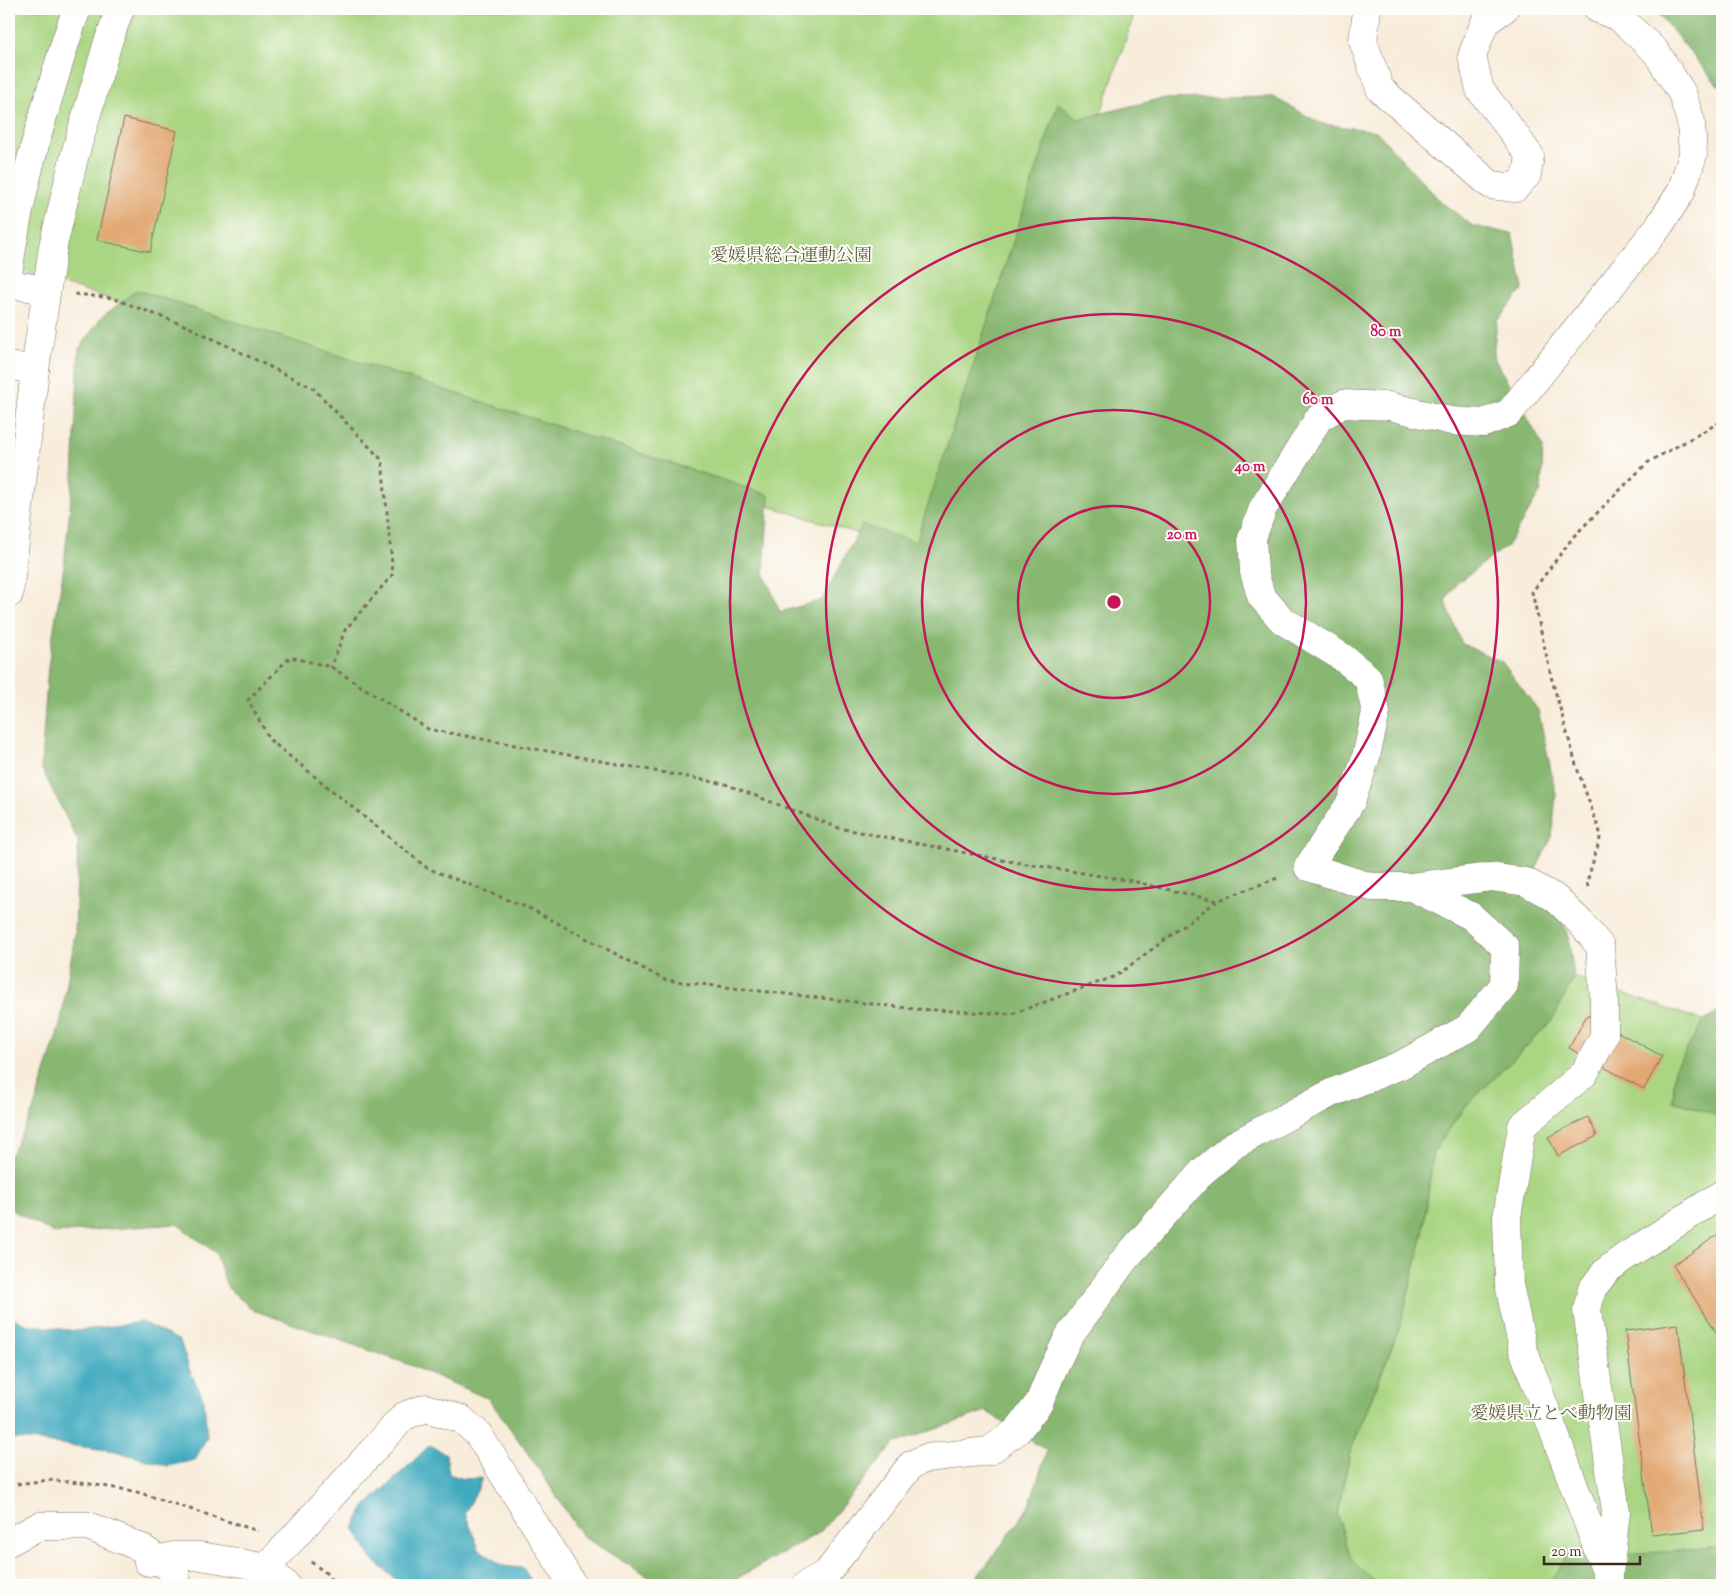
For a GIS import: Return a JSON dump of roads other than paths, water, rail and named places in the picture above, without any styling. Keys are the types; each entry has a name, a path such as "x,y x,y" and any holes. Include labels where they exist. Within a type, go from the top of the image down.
{"lane":[{"path":"9,268 15,200 77,9"},
{"path":"9,594 35,370 53,246 75,154 108,42 120,9"},
{"path":"1367,9 1363,41 1380,89 1491,185 1515,188 1527,175 1530,156 1480,90 1472,56 1485,22 1504,9"},
{"path":"1598,9 1619,17 1656,52 1682,93 1692,122 1693,155 1681,192 1659,226 1509,412 1484,423 1451,421 1389,406 1343,404 1319,418 1263,508 1252,538 1254,572 1261,596 1282,620 1342,657 1368,678 1376,712 1366,757 1351,802 1308,867 1371,887 1411,887 1491,877 1526,882 1555,898 1580,922 1600,946 1604,999 1604,1037 1584,1074 1522,1126 1507,1218 1509,1285 1523,1348 1610,1582"},
{"path":"9,284 46,290"},
{"path":"9,366 35,370"},
{"path":"806,1585 827,1573 911,1465 926,1458 989,1451 1017,1431 1039,1402 1069,1336 1124,1260 1202,1172 1234,1145 1331,1093 1401,1065 1468,1028 1504,986 1505,947 1471,916 1411,887"},
{"path":"1610,1582 1616,1512 1587,1310 1592,1289 1606,1271 1623,1258 1722,1194"},
{"path":"266,1568 404,1416 426,1408 461,1419 478,1434 573,1585"},
{"path":"9,1542 39,1526 88,1526 142,1548 149,1562 175,1572 177,1585"},
{"path":"149,1562 174,1556 200,1556 266,1568 286,1585"}],"water":[{"path":"9,1315 25,1324 76,1331 142,1322 180,1341 190,1371 204,1400 207,1437 195,1460 168,1466 115,1451 9,1439"},
{"path":"430,1445 446,1454 449,1474 463,1479 482,1478 465,1513 479,1549 503,1566 523,1568 534,1585 402,1585 371,1558 354,1528 365,1507"}],"park label":[{"name":"愛媛県総合運動公園","path":"791,255"},
{"name":"愛媛県立とべ動物園","path":"1551,1413"}]}
